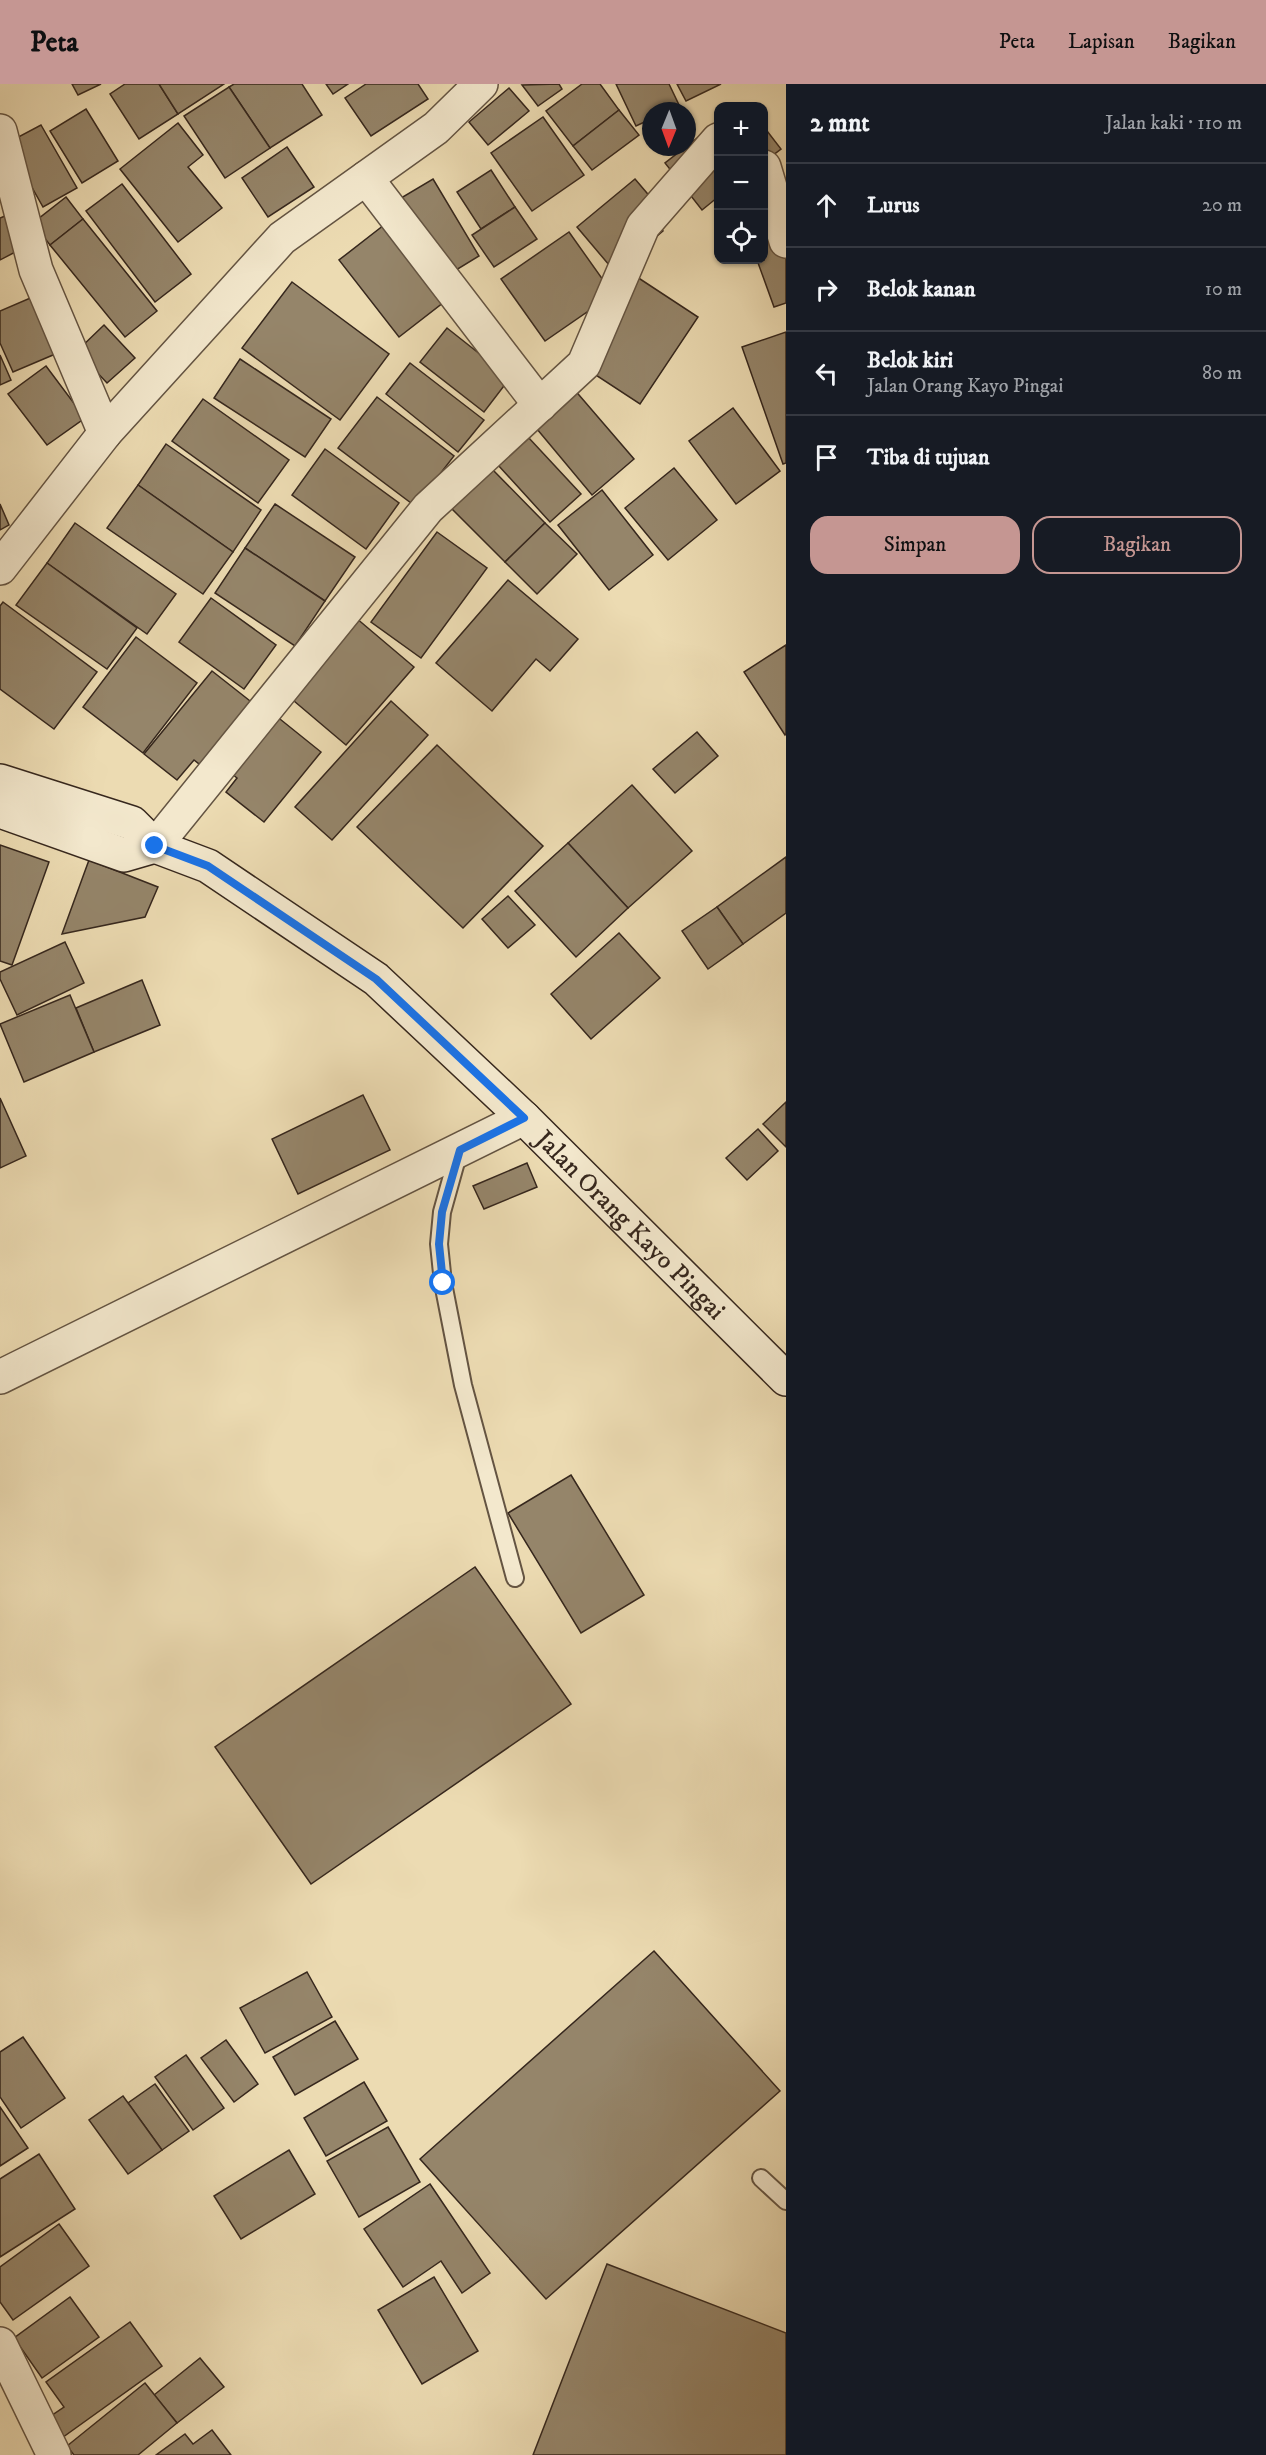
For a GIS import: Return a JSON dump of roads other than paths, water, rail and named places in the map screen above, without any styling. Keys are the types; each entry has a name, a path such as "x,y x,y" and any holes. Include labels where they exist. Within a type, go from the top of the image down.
{"street":[{"path":"0,568 105,433 282,238 436,128 481,84"},
{"path":"0,131 36,270 105,433"},
{"path":"0,811 124,855 155,846 428,508 584,364 643,226 714,145"},
{"path":"366,178 540,405"},
{"path":"768,180 786,241"},
{"name":"Jalan Orang Kayo Pingai","path":"0,781 132,824 155,846 208,866 376,979 524,1118 786,1379"},
{"path":"0,1377 524,1118"},
{"path":"0,2344 54,2455"}],"lane":[{"path":"460,1150 442,1212 439,1244 443,1283 463,1385 515,1578"},
{"path":"761,2178 786,2201"}]}
